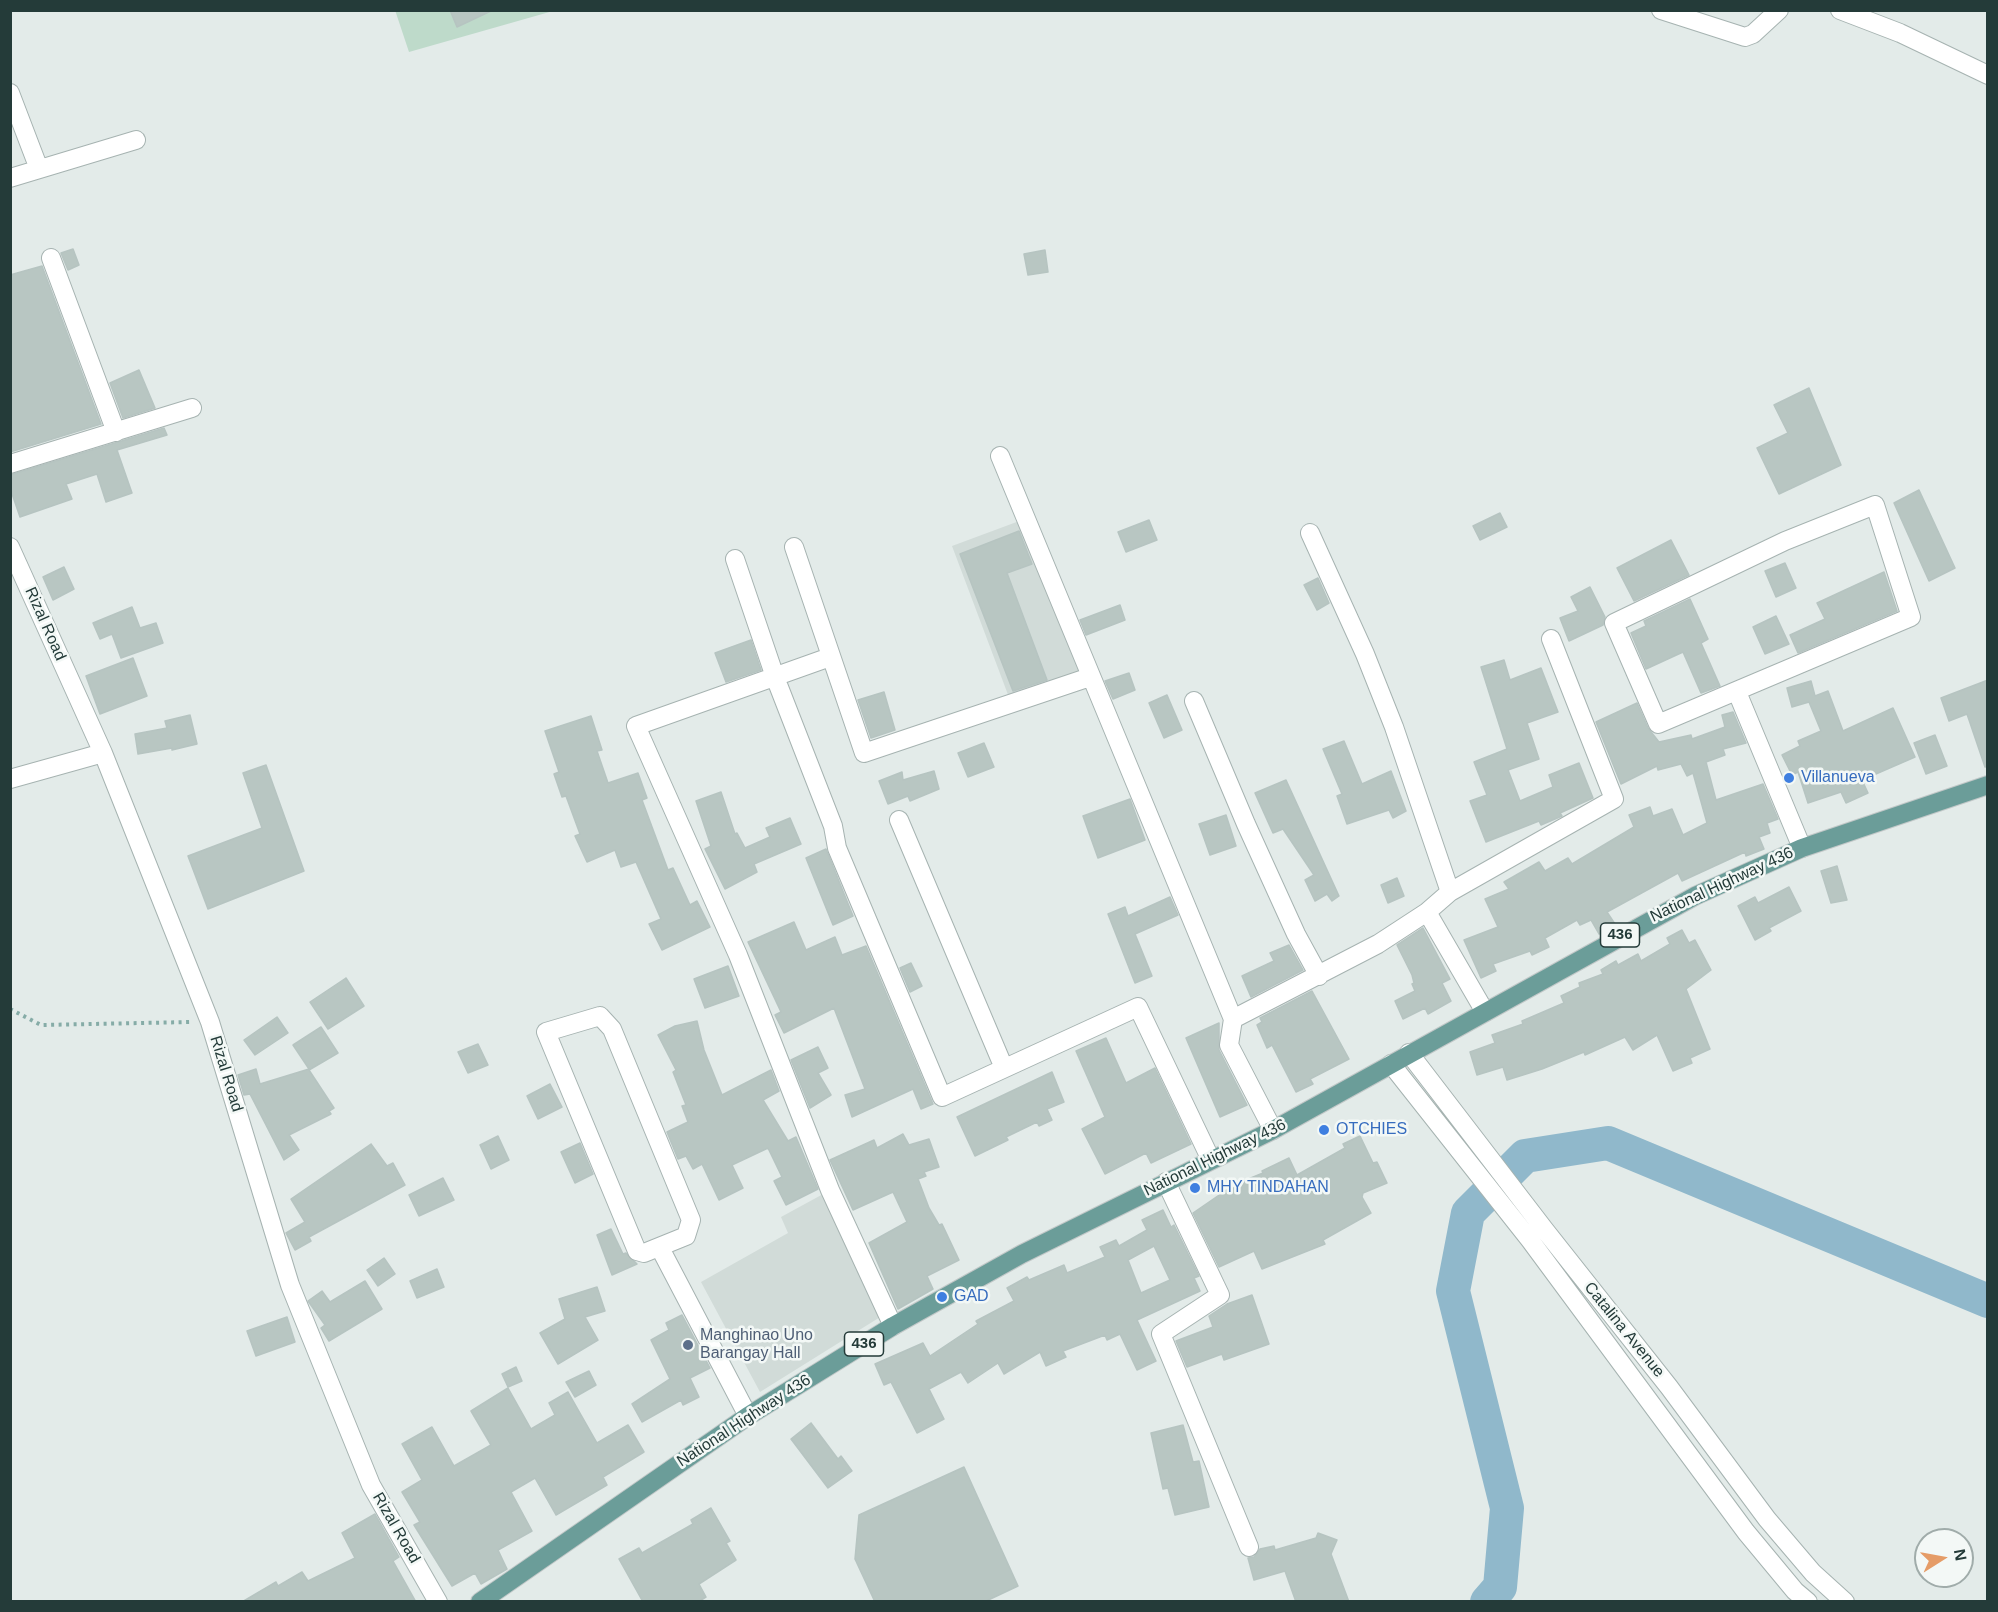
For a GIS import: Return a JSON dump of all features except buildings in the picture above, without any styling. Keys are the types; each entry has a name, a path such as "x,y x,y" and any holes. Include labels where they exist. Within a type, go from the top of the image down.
{"main road":[{"name":"National Highway 436","path":"480,1602 748,1416 893,1326 1022,1254 1273,1130 1655,916 1802,848 1988,785"}],"street":[{"path":"1661,10 1745,37 1753,34 1779,10"},
{"path":"1840,10 1900,33 1988,75"},
{"path":"10,93 39,169"},
{"path":"10,178 136,140"},
{"path":"51,258 116,432"},
{"path":"10,464 192,408"},
{"path":"1000,456 1233,1019 1229,1045 1273,1130"},
{"path":"1875,505 1911,617 1737,692 1658,724 1614,623 1785,541 1875,505"},
{"path":"1310,533 1365,654 1394,727 1450,892"},
{"name":"Rizal Road","path":"10,547 103,753 210,1022 290,1285 371,1485 438,1602"},
{"path":"794,547 864,753 1090,676"},
{"path":"735,559 775,677 833,826 837,848 942,1097 1138,1007 1211,1160"},
{"path":"1233,1019 1378,944 1427,912 1450,892 1614,799 1551,639"},
{"path":"830,657 636,726 738,955 830,1190 893,1326"},
{"path":"1737,692 1802,848"},
{"path":"1194,701 1246,824 1296,934 1318,976"},
{"path":"10,779 103,753"},
{"path":"898,820 1004,1068"},
{"path":"1427,912 1485,1012"},
{"path":"600,1016 612,1029 691,1220 686,1236 660,1248 644,1253 637,1251 546,1032 600,1016"},
{"name":"Catalina Avenue","path":"1409,1053 1446,1102 1725,1504 1796,1598"},
{"name":"Catalina Avenue","path":"1391,1064 1431,1114 1669,1387 1767,1519 1813,1573 1845,1602"},
{"path":"1166,1182 1220,1295 1161,1334 1249,1547"},
{"path":"660,1248 748,1416"},
{"path":"1796,1598 1813,1573"}],"path":[{"path":"10,1009 40,1025 210,1022"}],"shaded area":[{"path":"1022,520 1080,674 1010,700 952,546"},
{"path":"825,1193 885,1314 760,1392 701,1282 788,1233 781,1217"}],"green space":[{"path":"395,10 553,11 409,52"}],"waterway":[{"path":"1487,1602 1500,1587 1507,1508 1453,1291 1468,1213 1525,1156 1608,1143 1988,1301"}],"place":[{"name":"Villanueva","path":"1789,778"},
{"name":"OTCHIES","path":"1324,1130"},
{"name":"MHY TINDAHAN","path":"1195,1188"},
{"name":"GAD","path":"942,1297"},
{"name":"Manghinao Uno Barangay Hall","path":"688,1345"}]}
